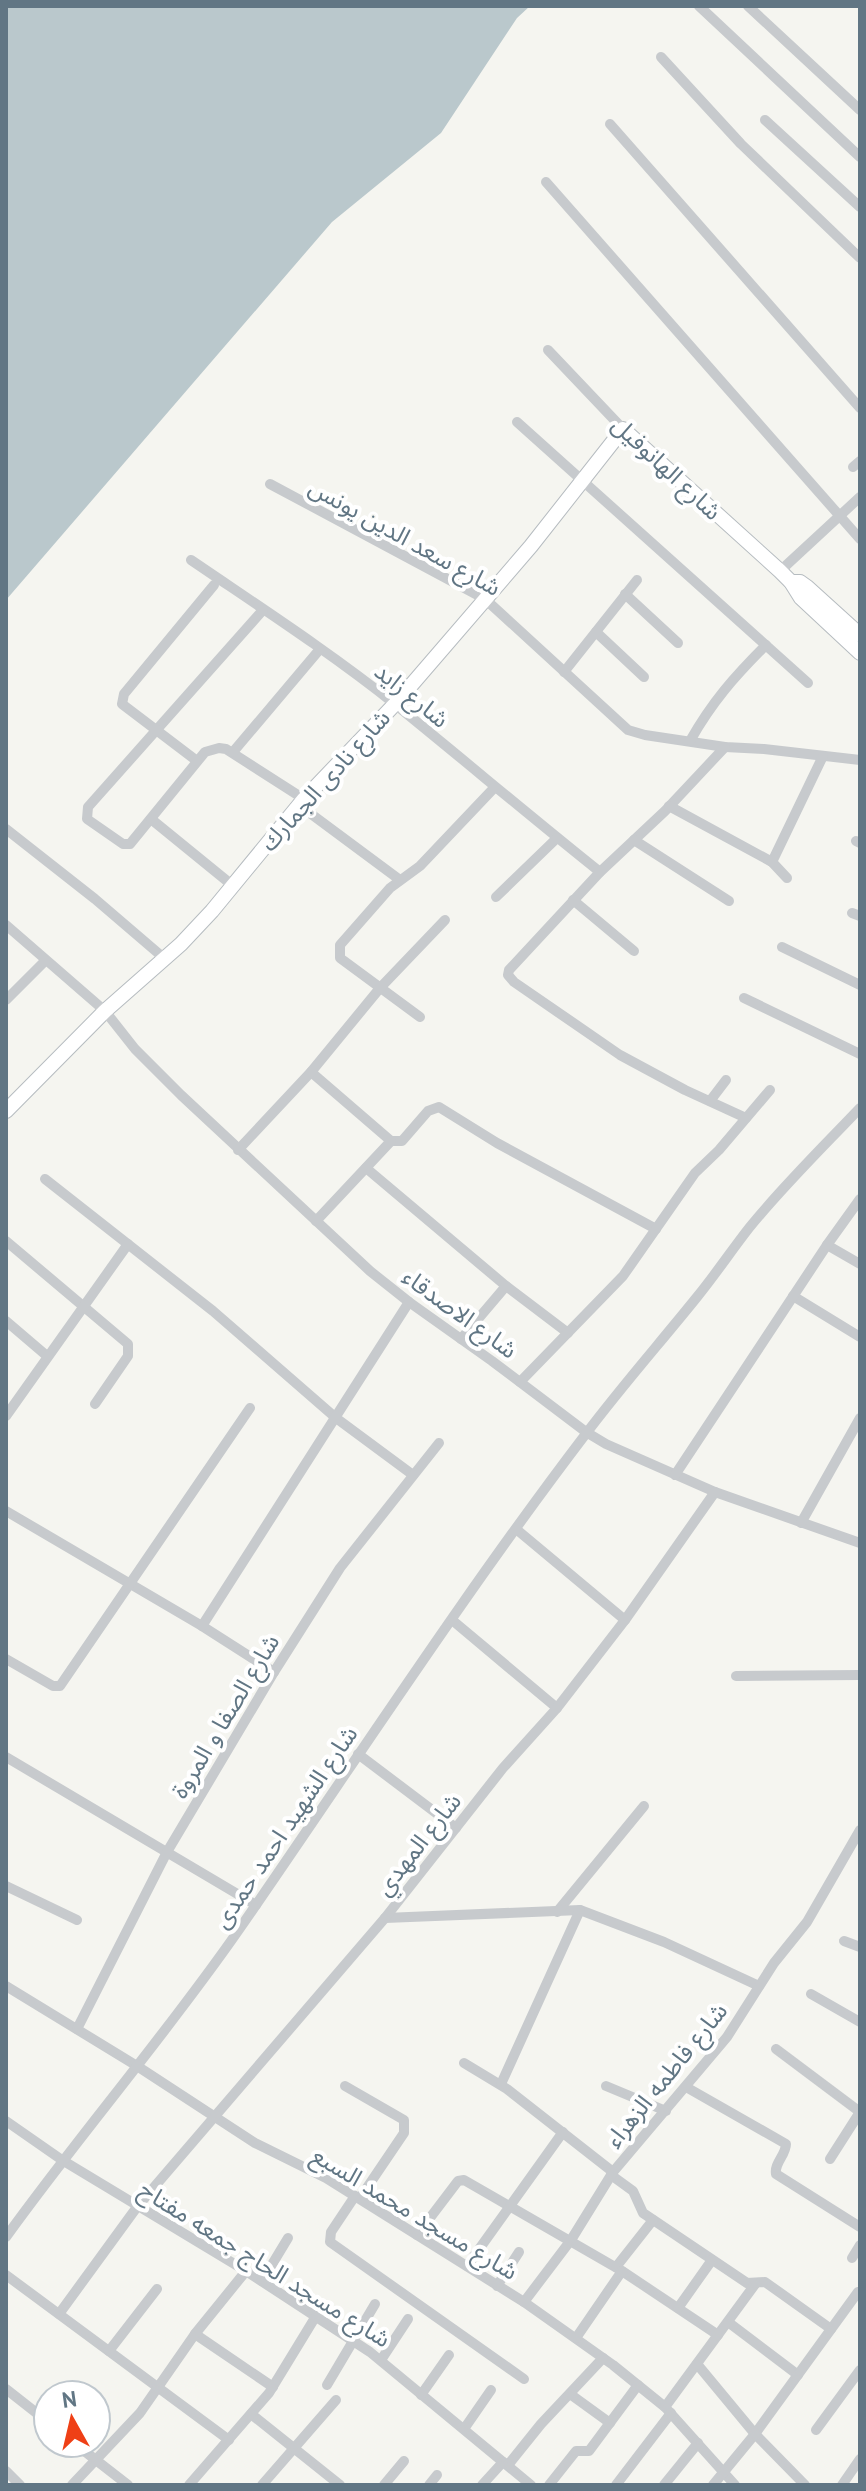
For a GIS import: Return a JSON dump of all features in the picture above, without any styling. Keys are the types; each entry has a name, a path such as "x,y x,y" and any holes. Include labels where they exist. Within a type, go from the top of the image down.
{"street":[{"path":"699,6 860,157"},
{"path":"748,6 860,110"},
{"path":"661,57 741,144 860,258"},
{"path":"765,120 860,207"},
{"path":"610,124 860,408"},
{"path":"546,182 860,539"},
{"name":"شارع الهانوفيل","path":"548,350 623,429 785,576 801,598 860,653"},
{"path":"517,422 808,683"},
{"name":"شارع نادى الجمارك","path":"6,1111 105,1011 165,959 212,911 302,802 395,704 485,599 623,429"},
{"name":"شارع سعد الدين يونس","path":"270,484 485,599 636,734 725,747 860,760"},
{"path":"785,576 840,514 860,497"},
{"name":"شارع زايد","path":"191,560 395,704 600,872"},
{"name":"شارع الهانوفيل","path":"785,576 807,587 860,635"},
{"path":"564,672 637,580"},
{"path":"197,761 122,704 122,698 214,585"},
{"path":"625,594 678,643"},
{"path":"263,610 86,811 87,819 126,846 197,761 212,749 219,748 233,752 302,802 400,880"},
{"path":"596,632 644,677"},
{"path":"690,741 708,709 766,645"},
{"path":"233,752 320,649"},
{"path":"725,747 573,900 509,970 508,975 620,1055 746,1118"},
{"path":"772,862 823,756"},
{"path":"420,1017 340,958 340,945 380,900 420,866 494,788"},
{"path":"669,806 772,862 787,878"},
{"path":"151,819 232,885"},
{"path":"6,829 165,959"},
{"path":"496,897 557,838"},
{"path":"634,840 729,901"},
{"path":"573,900 634,951"},
{"path":"238,1150 311,1072 380,988 445,920"},
{"name":"شارع الاصدقاء","path":"6,925 105,1011 135,1049 316,1221 409,1302 586,1432 606,1444 715,1492 860,1543"},
{"path":"782,947 860,985"},
{"path":"6,1000 45,961"},
{"path":"744,998 860,1054"},
{"path":"311,1072 391,1141 402,1141 428,1111 439,1107 497,1143 656,1229"},
{"path":"710,1101 726,1080"},
{"path":"520,1382 623,1276 695,1173 770,1090"},
{"name":"شارع الشهيد احمد حمدى","path":"6,2237 256,1905 358,1754 586,1432 705,1287 748,1229 860,1108"},
{"path":"316,1221 391,1141"},
{"path":"366,1168 506,1286 568,1333"},
{"path":"45,1179 213,1311 336,1418 413,1475"},
{"path":"675,1475 860,1199"},
{"path":"6,1241 125,1339 130,1350 95,1404"},
{"path":"6,1416 128,1244"},
{"path":"827,1245 860,1264"},
{"path":"461,1339 506,1286"},
{"path":"793,1296 860,1337"},
{"path":"202,1626 409,1302"},
{"path":"6,1321 47,1356"},
{"path":"6,1659 53,1686 60,1686 250,1408"},
{"path":"801,1523 860,1418"},
{"name":"شارع الصفا و المروة","path":"77,2029 167,1852 274,1672 340,1568 439,1443"},
{"name":"شارع المهدي","path":"59,2314 137,2207 385,1918 503,1768 557,1708 625,1620 715,1492"},
{"path":"6,1511 274,1672"},
{"path":"516,1529 625,1620"},
{"path":"452,1620 557,1708"},
{"path":"736,1676 860,1675"},
{"path":"358,1754 456,1828"},
{"path":"6,1757 256,1905"},
{"path":"557,1912 644,1806"},
{"name":"شارع فاطمه الزهراء","path":"524,2302 571,2240 612,2174 727,2037 759,1986 855,1851 860,1830"},
{"path":"6,1886 77,1920"},
{"path":"501,2084 580,1910"},
{"path":"385,1918 580,1910 664,1942 759,1986"},
{"path":"844,1941 860,1947"},
{"name":"شارع مسجد محمد السبع","path":"6,1986 255,2143 358,2197 524,2302 603,2358 668,2410 735,2485"},
{"path":"811,1994 860,2022"},
{"path":"776,2049 860,2112 830,2159"},
{"path":"464,2063 501,2084 563,2132 633,2191 640,2209 653,2220 747,2283 765,2282 831,2329"},
{"path":"345,2086 404,2120 405,2126 404,2133 331,2232 330,2242 524,2379"},
{"path":"606,2086 666,2111"},
{"path":"686,2087 784,2142 787,2147 776,2166 776,2174 860,2227"},
{"name":"شارع مسجد الحاج جمعه مفتاح","path":"6,2121 62,2160 246,2271 354,2341 531,2485"},
{"path":"467,2266 563,2132"},
{"path":"417,2235 461,2179 619,2269 718,2335"},
{"path":"576,2338 653,2220"},
{"path":"262,2281 288,2238"},
{"path":"852,2258 860,2245"},
{"path":"497,2286 519,2252"},
{"path":"678,2308 712,2260"},
{"path":"72,2485 140,2413 195,2334 246,2271"},
{"path":"6,2275 229,2440"},
{"path":"616,2485 697,2364 757,2282"},
{"path":"109,2351 157,2289"},
{"path":"713,2485 755,2434 858,2292"},
{"path":"327,2385 375,2304"},
{"path":"189,2485 273,2387 316,2316"},
{"path":"381,2360 408,2319"},
{"path":"728,2322 798,2375"},
{"path":"195,2334 273,2387"},
{"path":"421,2395 449,2355"},
{"path":"482,2485 506,2464 603,2358"},
{"path":"697,2364 755,2434 805,2485"},
{"path":"816,2430 860,2370"},
{"path":"549,2485 576,2451 589,2451 638,2385"},
{"path":"6,2389 32,2409"},
{"path":"464,2429 491,2390"},
{"path":"570,2394 610,2423"},
{"path":"262,2485 336,2400"},
{"path":"251,2414 340,2485"},
{"path":"664,2485 698,2443"},
{"path":"96,2460 128,2485"},
{"path":"384,2485 404,2461"},
{"path":"842,2485 859,2461"},
{"path":"6,2471 20,2485"},
{"path":"429,2485 437,2475"}],"shaded area":[{"path":"6,6 530,6 517,18 441,133 332,222 6,600"}]}
